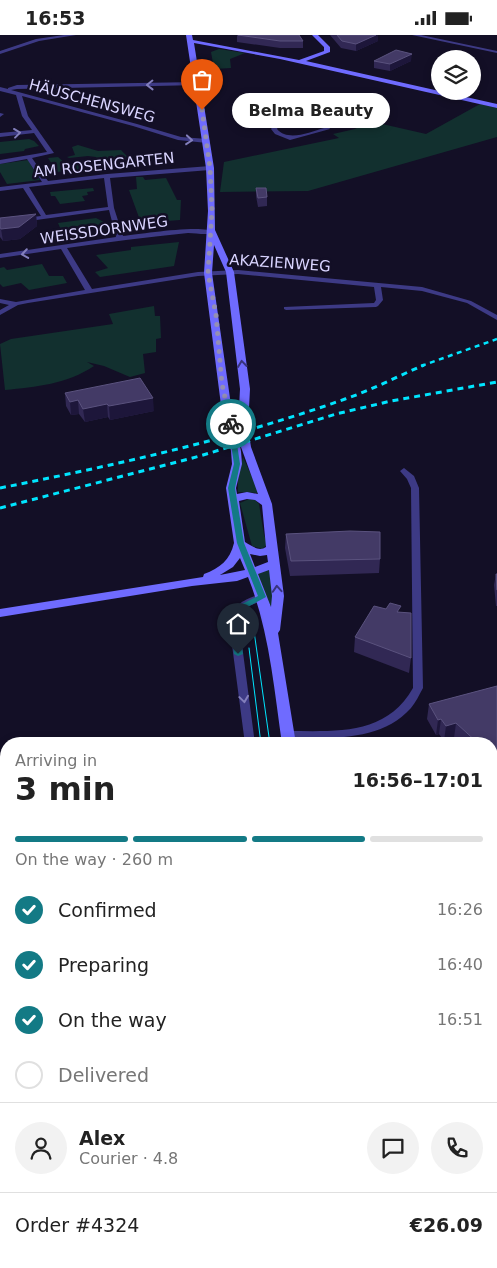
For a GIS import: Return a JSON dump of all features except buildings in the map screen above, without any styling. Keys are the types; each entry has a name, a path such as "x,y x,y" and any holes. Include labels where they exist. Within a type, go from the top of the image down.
{"main road":[{"path":"282,57 304,60 327,52 328,49 315,35"},
{"path":"288,737 273,637 262,597 251,574 240,543 231,488 237,464 236,451 225,402 216,315 208,273 207,256 212,232 210,168 192,38 212,42 226,42 313,58 431,85"},
{"path":"193,53 212,42 431,91"},
{"path":"219,45 226,42"},
{"path":"302,56 311,56 321,52 324,49 323,43"},
{"path":"481,96 497,99"},
{"path":"474,100 497,105"},
{"path":"212,232 230,272 245,389 243,427 246,447 267,504 278,596 273,637"},
{"path":"233,500 246,495 261,498 267,504"},
{"path":"240,543 259,553 272,548"},
{"path":"192,582 226,569 238,554 240,543"},
{"path":"0,613 251,574 275,563"}],"street":[{"path":"0,53 38,40 74,35"},
{"path":"414,35 497,51"},
{"path":"0,94 12,92 17,87 198,84"},
{"name":"HÄUSCHENSWEG","path":"0,89 180,139 207,141"},
{"path":"0,162 51,154 34,131 12,92"},
{"path":"306,121 317,121 327,127 324,131 293,137 277,133 274,129 276,126 306,121"},
{"path":"0,135 34,131"},
{"path":"29,158 44,182"},
{"name":"AM ROSENGARTEN","path":"1,187 210,168"},
{"path":"107,176 111,207 120,238"},
{"path":"24,185 44,216"},
{"path":"0,223 111,207"},
{"name":"WEISSDORNWEG","path":"0,256 120,238 192,231 212,232"},
{"path":"63,246 90,292"},
{"name":"AKAZIENWEG","path":"0,313 16,304 208,273 230,272 422,289 469,302 497,318"},
{"path":"286,307 376,305 380,301 377,284"},
{"path":"0,301 16,304"},
{"path":"307,737 371,729 390,720 408,705 418,688 415,488 411,478 404,471"},
{"path":"249,737 234,622 236,609 262,597"}],"green space":[{"path":"219,49 245,53 230,59 231,68 214,69 211,52"},
{"path":"480,104 497,108 497,137 308,191 220,192 224,162 339,138 333,134 355,129 369,121 426,134"},
{"path":"29,139 39,146 25,149 24,151 0,154 0,142"},
{"path":"78,145 98,151 121,150 134,160 154,160 145,163 57,172 48,158 58,157 67,165 97,160 96,157 88,156 67,157 75,155 72,147"},
{"path":"28,160 40,180 7,184 0,172 0,164"},
{"path":"136,177 143,177 145,180 166,178 177,200 181,200 180,220 141,223 129,190 137,189"},
{"path":"93,188 94,191 87,192 88,195 82,196 85,201 60,204 55,196 51,196 50,192"},
{"path":"96,218 108,224 61,230 58,223"},
{"path":"179,242 174,266 100,277 95,272 108,268 96,255 131,250 131,247"},
{"path":"42,264 49,276 63,276 67,283 29,290 21,283 3,287 0,284 0,268 4,267 7,270"},
{"path":"154,306 155,316 160,316 161,338 156,339 156,352 143,354 145,373 130,377 104,366 87,362 94,366 62,381 40,386 5,390 0,344 11,339 113,324 109,314"},
{"path":"243,457 259,493 238,492 238,479"},
{"path":"249,499 255,500 259,504 264,535 268,544 262,549 252,546 240,503"},
{"path":"273,568 272,606 270,607 256,574"}],"tram line":[{"path":"252,617 269,737"},
{"path":"249,648 260,737"}],"railway":[{"path":"421,366 497,339"},
{"path":"0,488 174,450 260,427 355,395 424,365"},
{"path":"0,508 200,456 336,414 391,401 497,382"}],"way so far":[{"path":"202,110 210,168 212,211 212,232 207,256 208,273 216,315 222,384 231,424"}],"place":[{"name":"Belma Beauty","path":"202,110"}],"route":[{"path":"231,424 237,464 231,488 240,543 251,574 262,597 236,609 234,622 238,654"}]}
